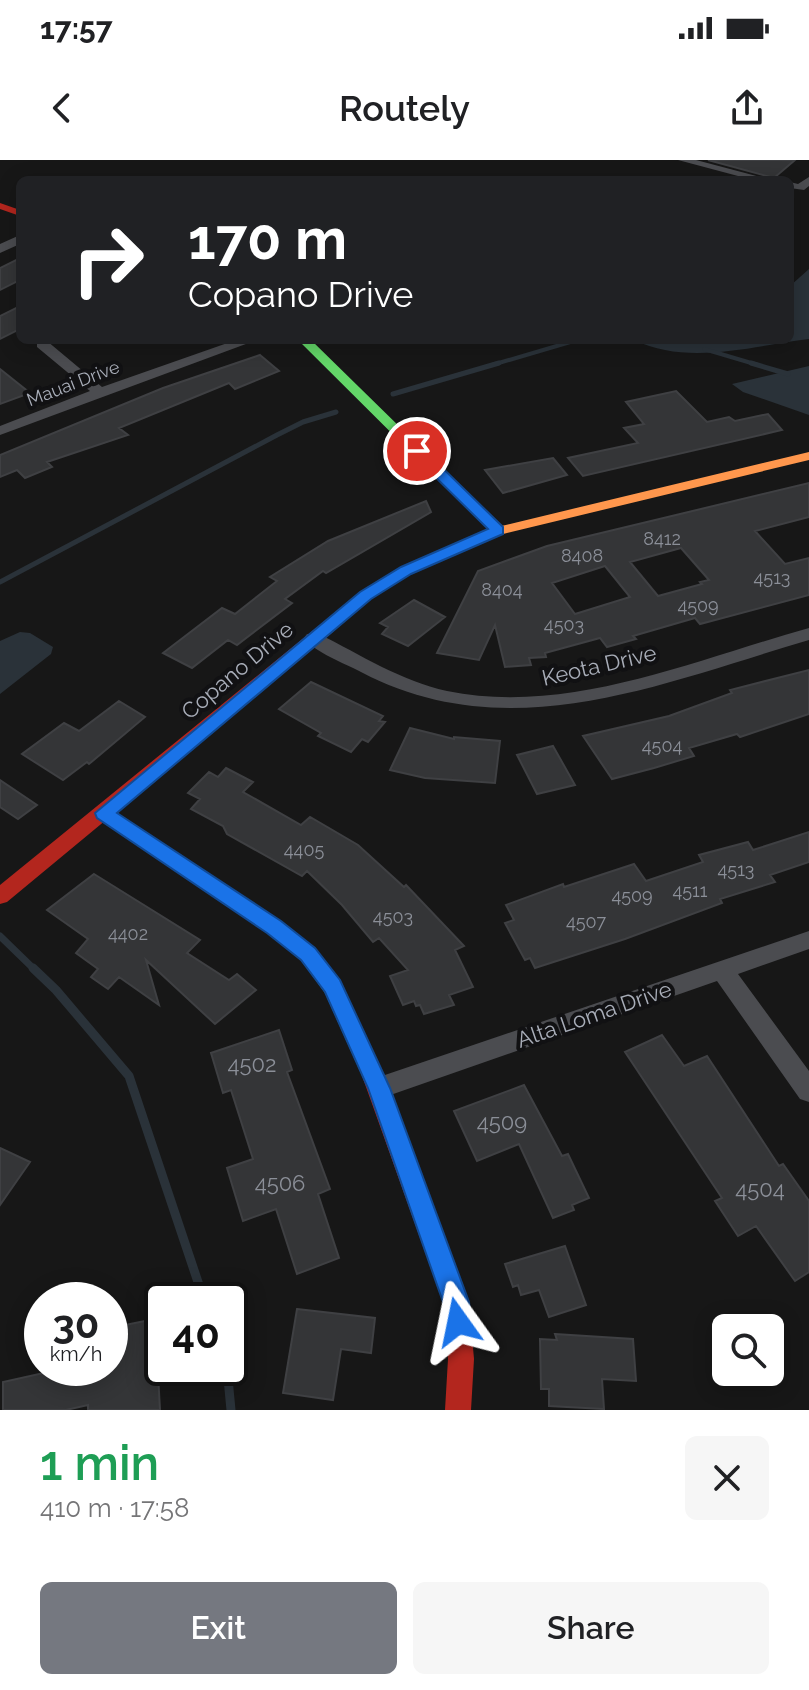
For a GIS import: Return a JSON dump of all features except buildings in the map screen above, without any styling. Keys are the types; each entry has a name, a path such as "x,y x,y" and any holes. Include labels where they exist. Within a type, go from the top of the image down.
{"street":[{"path":"683,160 750,176"},
{"path":"42,344 100,392"},
{"name":"Mauai Drive","path":"0,431 238,344"},
{"path":"308,344 498,531"},
{"name":"Copano Drive","path":"0,896 365,596 406,571 498,531 809,456"},
{"name":"Keota Drive","path":"313,638 409,687 500,705 541,705 598,694 809,634"},
{"path":"104,813 235,898 308,954 333,987 379,1088 456,1302 461,1359 458,1410"},
{"name":"Alta Loma Drive","path":"379,1088 809,940"},
{"path":"722,970 809,1091"}],"shaded area":[{"path":"809,269 809,339 794,341 794,282"},
{"path":"644,344 776,344 698,353"},
{"path":"809,366 809,415 743,392 732,384"},
{"path":"20,632 30,633 53,647 51,654 0,694 0,641"}],"waterway":[{"path":"492,365 563,344"},
{"path":"704,349 758,365"},
{"path":"393,394 499,363"},
{"path":"751,363 788,374"},
{"path":"0,582 277,435 303,422 336,412"},
{"path":"0,936 35,970"},
{"path":"33,968 56,990 129,1076 198,1282"},
{"path":"229,1386 231,1410"}],"traffic: fast":[{"path":"308,344 498,531"},
{"path":"104,813 274,927 308,954 333,987 372,1073"}],"traffic: slow":[{"path":"322,632 365,596 406,571 498,531 809,456"}],"traffic: jam":[{"path":"0,206 16,212"},
{"path":"0,896 322,632"},
{"path":"372,1073 456,1302 461,1359 458,1410"}],"route":[{"path":"417,451 498,531 406,571 365,596 104,813 274,927 308,954 333,987 379,1088 456,1302 458,1322"}]}
